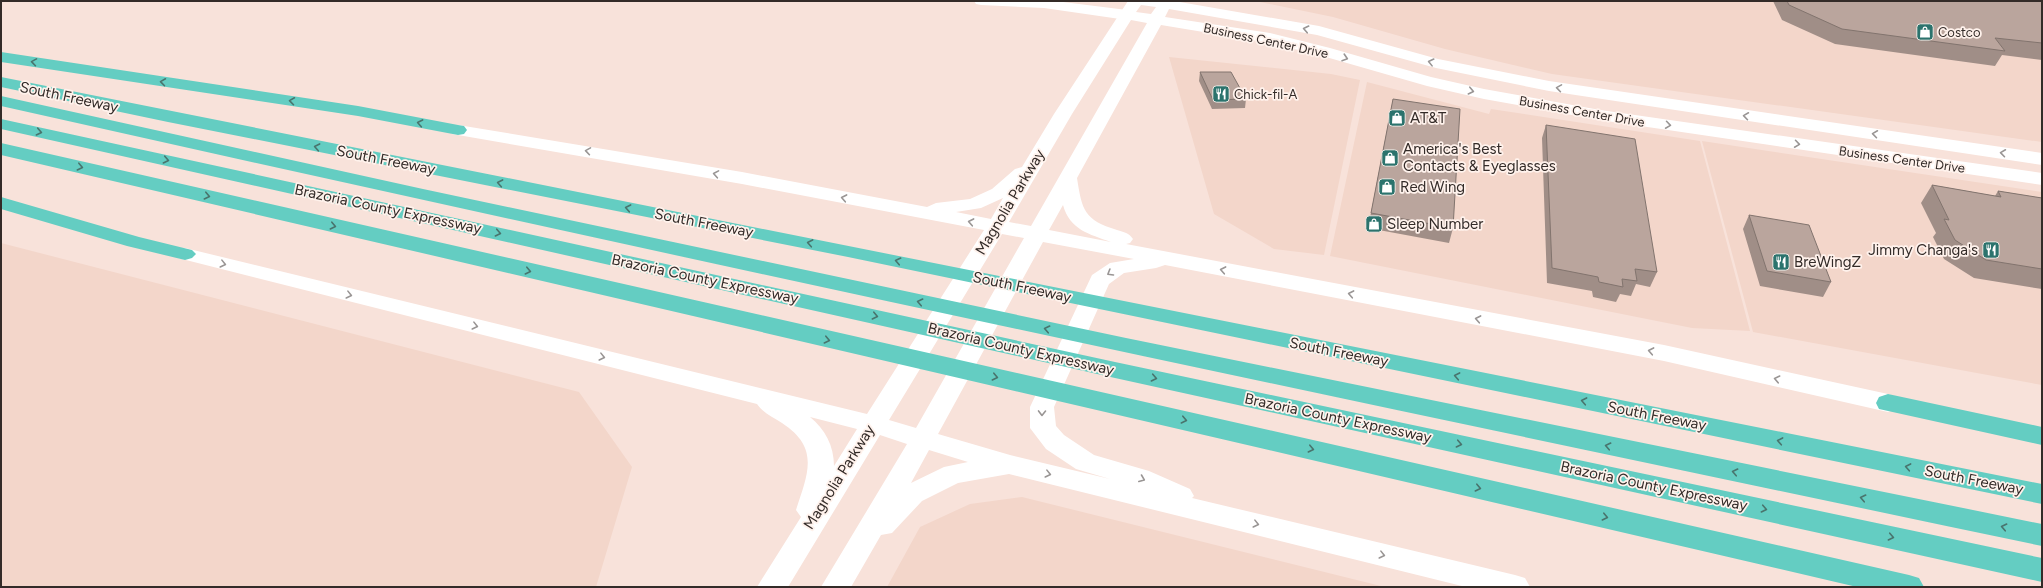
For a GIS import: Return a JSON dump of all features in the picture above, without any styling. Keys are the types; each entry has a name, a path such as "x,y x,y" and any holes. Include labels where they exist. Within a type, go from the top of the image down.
{"highway":[{"path":"1,58 358,111 458,130"},
{"name":"South Freeway","path":"1,82 168,117 848,251 2042,494"},
{"name":"Brazoria County Expressway","path":"1,101 431,197 1126,346 2042,535"},
{"name":"Brazoria County Expressway","path":"1,124 1115,370 2042,570"},
{"path":"1,149 1909,587"},
{"path":"1,203 134,242 185,254"},
{"path":"1888,403 2042,436"}],"main road":[{"name":"Business Center Drive","path":"981,1 1163,8 1304,28 1436,63 1489,75 1597,94 2042,159"},
{"name":"Business Center Drive","path":"1144,1 1163,8 1270,38 1324,51 1362,64 1484,94 1600,115 2042,179"},
{"name":"Magnolia Parkway","path":"772,587 996,226 1063,114 1132,8"},
{"path":"836,587 924,438 1129,66 1163,8"},
{"path":"1597,94 1600,115"},
{"path":"458,130 734,177 1664,353 1888,403"},
{"path":"916,211 974,204 999,192 1034,163"},
{"path":"1068,178 1071,203 1080,220 1092,229 1120,238 1175,260"},
{"path":"185,254 872,424 924,438 1010,465 1516,587"},
{"path":"1175,260 1118,268 1100,280 1042,407 1043,428 1055,442 1085,462 1140,478 1230,518"},
{"path":"758,395 809,431 820,446 822,463 820,476 802,538"},
{"path":"857,552 912,494 953,474 1010,465"}],"shaded area":[{"path":"1255,1 2042,1 2042,142 1552,74 1445,49 1333,17"},
{"path":"1169,57 1331,74 1360,80 1324,255 1274,249 1214,214"},
{"path":"1367,82 1489,114 1491,109 1700,141 1750,331 1692,328 1330,256"},
{"path":"1702,141 2042,192 2042,385 1753,332"},
{"path":"1,243 579,392 632,467 596,587 1,587"},
{"path":"1022,497 1385,587 887,587 920,527 970,504"}],"building":[{"name":"Costco","path":"1787,1 2042,1 2042,43 1995,38 2005,51 1842,29 1789,5"},
{"path":"1200,72 1231,72 1246,99 1213,100"},
{"path":"1393,99 1460,109 1453,228 1371,213"},
{"path":"1546,125 1635,139 1657,272 1635,269 1637,281 1622,279 1623,287 1599,282 1598,277 1552,268"},
{"name":"Jimmy Changa's","path":"1932,185 2001,197 1998,191 2042,198 2042,269 1986,260 1955,240 1944,219 1949,220"},
{"path":"1749,215 1809,225 1831,282 1767,271"}],"place":[{"name":"Costco","path":"1925,32"},
{"name":"Chick-fil-A","path":"1221,94"},
{"name":"AT&T","path":"1397,118"},
{"name":"America's Best Contacts & Eyeglasses","path":"1390,158"},
{"name":"Red Wing","path":"1387,187"},
{"name":"Sleep Number","path":"1374,224"},
{"name":"Jimmy Changa's","path":"1991,250"},
{"name":"BreWingZ","path":"1781,262"}]}
